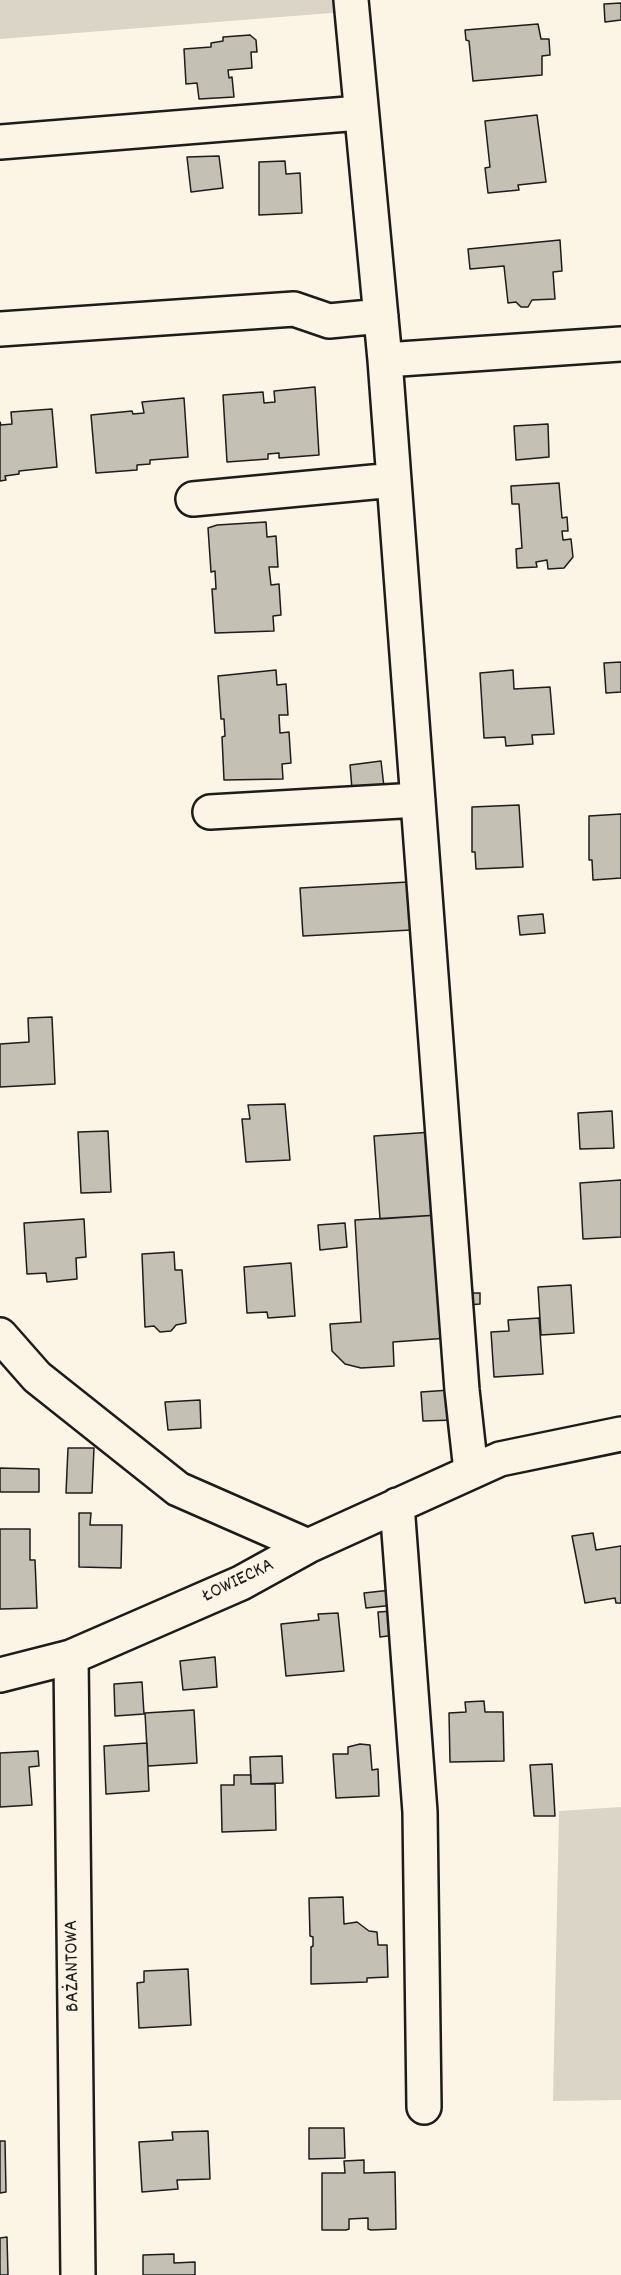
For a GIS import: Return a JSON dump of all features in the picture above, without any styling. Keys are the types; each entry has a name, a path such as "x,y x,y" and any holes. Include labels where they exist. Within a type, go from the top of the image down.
{"street":[{"path":"351,0 385,360 462,1390 471,1471"},
{"path":"0,142 360,113"},
{"path":"0,329 294,309 329,321 381,316"},
{"path":"385,360 621,344"},
{"path":"193,499 394,480"},
{"path":"210,812 418,800"},
{"path":"0,1335 37,1377 178,1488 308,1546"},
{"name":"ŁOWIECKA","path":"0,1675 71,1657 241,1583 308,1546 471,1471 500,1460 621,1434"},
{"path":"397,1505 420,1812 424,2107"},
{"name":"BAŻANTOWA","path":"71,1657 78,2275"}],"shaded area":[{"path":"0,0 343,0 344,12 0,39"},
{"path":"621,1807 621,2100 553,2101 559,1811"}],"building":[{"path":"621,3 621,20 605,22 604,4"},
{"path":"538,24 541,39 549,39 550,55 542,56 542,75 473,81 469,41 466,40 465,30"},
{"path":"250,35 256,40 257,52 251,52 252,68 228,70 229,78 232,77 234,97 199,99 197,83 186,84 184,49 211,47 211,43 223,41 223,37"},
{"path":"537,115 546,182 518,185 519,190 488,193 485,168 490,167 485,121"},
{"path":"219,156 223,188 191,192 187,157"},
{"path":"285,161 286,174 300,173 302,213 259,215 259,162"},
{"path":"560,240 562,271 553,272 555,299 532,300 528,307 521,307 516,302 508,303 504,266 470,269 468,249"},
{"path":"315,387 319,455 279,458 279,453 268,454 268,459 227,462 223,395 263,392 264,403 275,402 274,391"},
{"path":"184,398 188,457 150,460 150,464 137,465 137,470 96,473 91,415 132,411 133,414 144,413 142,402"},
{"path":"52,409 57,467 19,471 19,474 5,476 6,480 0,481 0,422 1,425 12,424 11,412"},
{"path":"548,424 549,457 516,460 514,426"},
{"path":"559,483 562,518 567,517 568,531 562,531 563,540 571,539 573,557 564,568 548,569 547,560 536,562 537,567 517,568 516,549 522,548 519,504 512,504 511,486"},
{"path":"266,522 267,537 276,536 278,567 269,567 271,585 279,584 281,615 273,616 274,631 215,633 212,589 216,589 215,571 211,572 208,528 217,525"},
{"path":"621,662 621,692 606,693 604,663"},
{"path":"276,670 277,685 286,684 288,715 279,715 280,733 289,732 291,763 282,764 283,779 224,780 222,737 225,736 224,719 221,719 218,676"},
{"path":"513,670 514,689 550,687 554,734 532,735 533,744 506,746 505,737 484,738 480,673"},
{"path":"381,761 384,787 352,789 350,765"},
{"path":"519,805 523,867 476,869 475,852 472,852 472,807"},
{"path":"621,814 621,878 593,880 592,860 589,860 589,816"},
{"path":"408,882 411,930 303,936 300,888"},
{"path":"543,914 545,933 520,935 518,916"},
{"path":"52,1017 55,1084 0,1087 0,1044 29,1042 28,1018"},
{"path":"285,1104 290,1160 246,1162 242,1119 250,1119 248,1105"},
{"path":"612,1111 614,1148 580,1149 578,1113"},
{"path":"108,1131 111,1192 81,1193 78,1132"},
{"path":"433,1132 438,1215 380,1219 374,1136"},
{"path":"621,1180 621,1237 583,1239 580,1183"},
{"path":"438,1215 448,1338 393,1342 394,1366 361,1368 345,1364 332,1351 330,1324 361,1322 355,1220"},
{"path":"84,1219 86,1257 76,1258 77,1279 47,1282 46,1273 27,1274 24,1223"},
{"path":"345,1223 347,1247 320,1250 318,1225"},
{"path":"174,1252 175,1270 182,1270 186,1323 176,1325 171,1331 160,1332 154,1326 145,1327 142,1254"},
{"path":"291,1263 295,1316 268,1318 267,1312 247,1313 244,1267"},
{"path":"571,1285 574,1333 541,1335 538,1287"},
{"path":"467,1293 480,1293 480,1304 467,1305"},
{"path":"539,1318 543,1374 494,1377 491,1332 509,1331 508,1320"},
{"path":"450,1390 454,1420 423,1421 421,1392"},
{"path":"200,1400 201,1428 168,1430 165,1402"},
{"path":"68,1448 94,1448 92,1493 66,1493"},
{"path":"0,1468 39,1469 39,1492 0,1492"},
{"path":"79,1513 91,1513 90,1525 122,1525 121,1568 79,1567"},
{"path":"0,1529 30,1529 30,1560 35,1560 37,1608 0,1609"},
{"path":"593,1533 596,1550 621,1546 621,1603 616,1603 615,1598 585,1603 572,1536"},
{"path":"391,1590 394,1605 366,1608 364,1593"},
{"path":"394,1611 395,1635 380,1637 378,1612"},
{"path":"338,1613 344,1671 286,1676 281,1624 319,1620 318,1614"},
{"path":"215,1657 217,1687 183,1690 180,1661"},
{"path":"142,1682 144,1714 115,1716 114,1684"},
{"path":"484,1701 485,1712 503,1712 504,1761 450,1762 449,1713 466,1712 465,1702"},
{"path":"194,1710 197,1763 148,1766 145,1713"},
{"path":"147,1743 149,1791 106,1794 104,1746"},
{"path":"360,1744 370,1745 372,1770 378,1769 379,1796 336,1798 333,1754 348,1754 348,1747"},
{"path":"38,1751 39,1766 29,1767 32,1805 0,1807 0,1753"},
{"path":"282,1756 283,1783 251,1784 250,1757"},
{"path":"552,1764 555,1816 534,1816 530,1765"},
{"path":"234,1775 251,1775 251,1784 275,1784 276,1830 222,1832 221,1785 234,1785"},
{"path":"343,1897 344,1924 357,1922 369,1931 377,1932 378,1945 387,1945 388,1977 367,1978 367,1982 311,1984 313,1937 310,1936 309,1898"},
{"path":"188,1969 191,2025 139,2028 137,1983 144,1982 144,1971"},
{"path":"309,2128 344,2128 345,2158 309,2159"},
{"path":"208,2131 210,2179 177,2180 178,2189 142,2192 139,2142 173,2140 172,2132"},
{"path":"0,2141 5,2141 6,2192 0,2193"},
{"path":"364,2160 364,2173 395,2172 396,2229 368,2229 368,2218 349,2219 349,2229 346,2230 322,2230 322,2173 345,2173 344,2161"},
{"path":"7,2237 8,2275 0,2275 0,2238"},
{"path":"174,2254 174,2263 195,2262 195,2275 143,2275 143,2255"}]}
